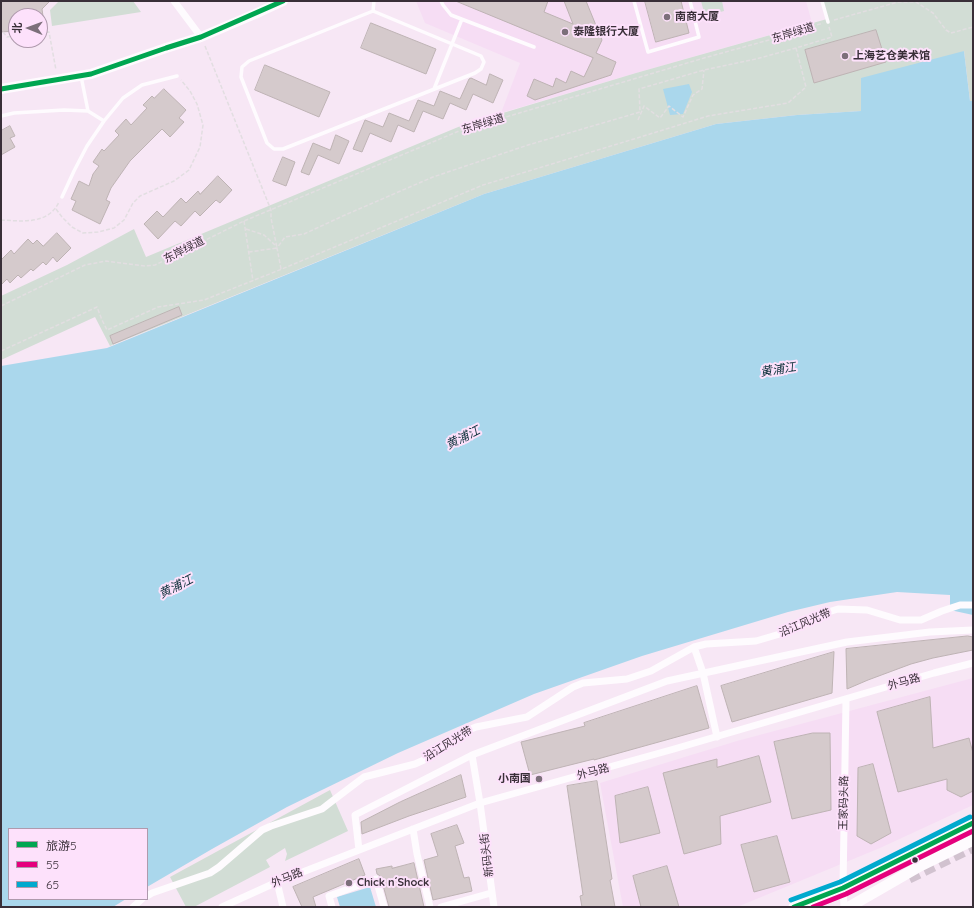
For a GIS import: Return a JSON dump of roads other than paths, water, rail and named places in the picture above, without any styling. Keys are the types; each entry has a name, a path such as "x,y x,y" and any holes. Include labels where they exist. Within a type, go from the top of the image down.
{"main road":[{"path":"1,89 92,74 201,37 283,1"},
{"path":"794,907 843,888 973,823"},
{"path":"849,907 920,866 973,840"}],"street":[{"path":"174,1 201,37"},
{"name":"沿江风光带","path":"148,896 210,873 262,830 322,809 364,777 414,764 426,759 466,731 476,727 527,717 573,686 583,683 627,679 651,671 694,647 706,644 756,641 790,631 825,613 838,609 867,610 900,620 921,620 960,605 973,605"},
{"path":"359,850 355,814 472,755 667,681 847,642 930,632 973,630"},
{"path":"694,647 703,673 717,737"},
{"name":"外马路","path":"222,907 277,882 480,803 717,737 973,663"},
{"name":"王家码头路","path":"844,907 846,699"},
{"name":"新码头街","path":"472,755 494,907"},
{"path":"413,828 417,854 430,907"},
{"path":"332,907 329,896 376,879 384,907"},
{"path":"277,882 283,907"},
{"path":"441,907 491,893"},
{"path":"133,907 141,900"}],"lane":[{"path":"373,11 374,1"},
{"path":"441,1 451,15 534,47"},
{"path":"634,1 648,52 700,37 690,1"},
{"path":"822,1 828,22"},
{"path":"373,11 481,56 484,62 482,69 283,149 274,149 267,143 241,77 242,67 249,61 373,11"},
{"path":"434,89 462,19"},
{"path":"81,75 88,111"},
{"path":"62,197 88,146 104,121 123,98 142,85 177,76"},
{"path":"1,116 64,110 88,111 104,121"}],"water":[{"name":"黄浦江","path":"964,51 970,101 973,101 973,615 950,610 950,595 897,592 830,602 788,612 642,656 534,694 398,753 287,807 148,886 148,828 8,828 8,900 124,900 113,907 1,907 1,366 107,348 484,194 716,124 797,115 861,111 861,78"},
{"path":"689,84 692,92 683,114 670,115 663,89"},
{"path":"370,887 376,907 340,907 337,897"}],"tunnel":[{"path":"909,878 973,847"}],"place":[{"name":"南商大厦","path":"667,17"},
{"name":"泰隆银行大厦","path":"565,32"},
{"name":"上海艺仓美术馆","path":"845,56"},
{"name":"小南国","path":"539,779"},
{"name":"Chick n´Shock","path":"349,883"}]}
